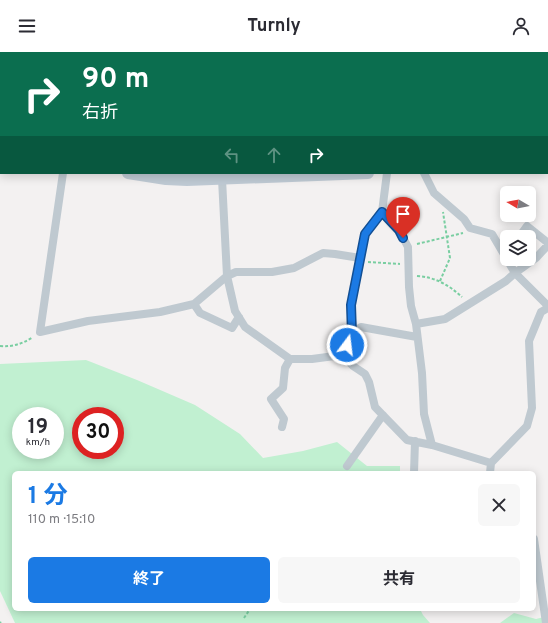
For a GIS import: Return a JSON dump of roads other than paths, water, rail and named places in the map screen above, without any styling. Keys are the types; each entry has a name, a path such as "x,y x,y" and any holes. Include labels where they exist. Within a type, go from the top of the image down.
{"street":[{"path":"63,174 40,332 88,321 160,312 194,304 227,276 236,272 272,272 294,268 323,253 360,258"},
{"path":"134,174 166,179 187,180 344,174"},
{"path":"342,355 352,334 351,305 365,234 382,212 387,174"},
{"path":"424,174 434,193 464,219 470,228 492,234 500,246"},
{"path":"222,179 227,276 234,311 245,327 290,359 312,359 342,355"},
{"path":"382,212 399,230 408,247 408,275 411,306 418,337 424,414 432,446"},
{"path":"524,230 527,226 532,230"},
{"path":"416,324 445,319 506,280 536,258 548,244 536,234"},
{"path":"490,471 491,463 527,426 532,408 530,341 541,312 548,307 515,273 512,266"},
{"path":"194,304 200,313 232,328 239,317"},
{"path":"352,334 362,327 418,337"},
{"path":"342,355 353,366 365,374 369,382 376,407 407,440 491,463"},
{"path":"282,427 284,419 271,400 283,388 285,368 290,359"},
{"path":"347,466 383,415"},
{"path":"414,471 415,441"},
{"path":"536,553 546,623"}]}
